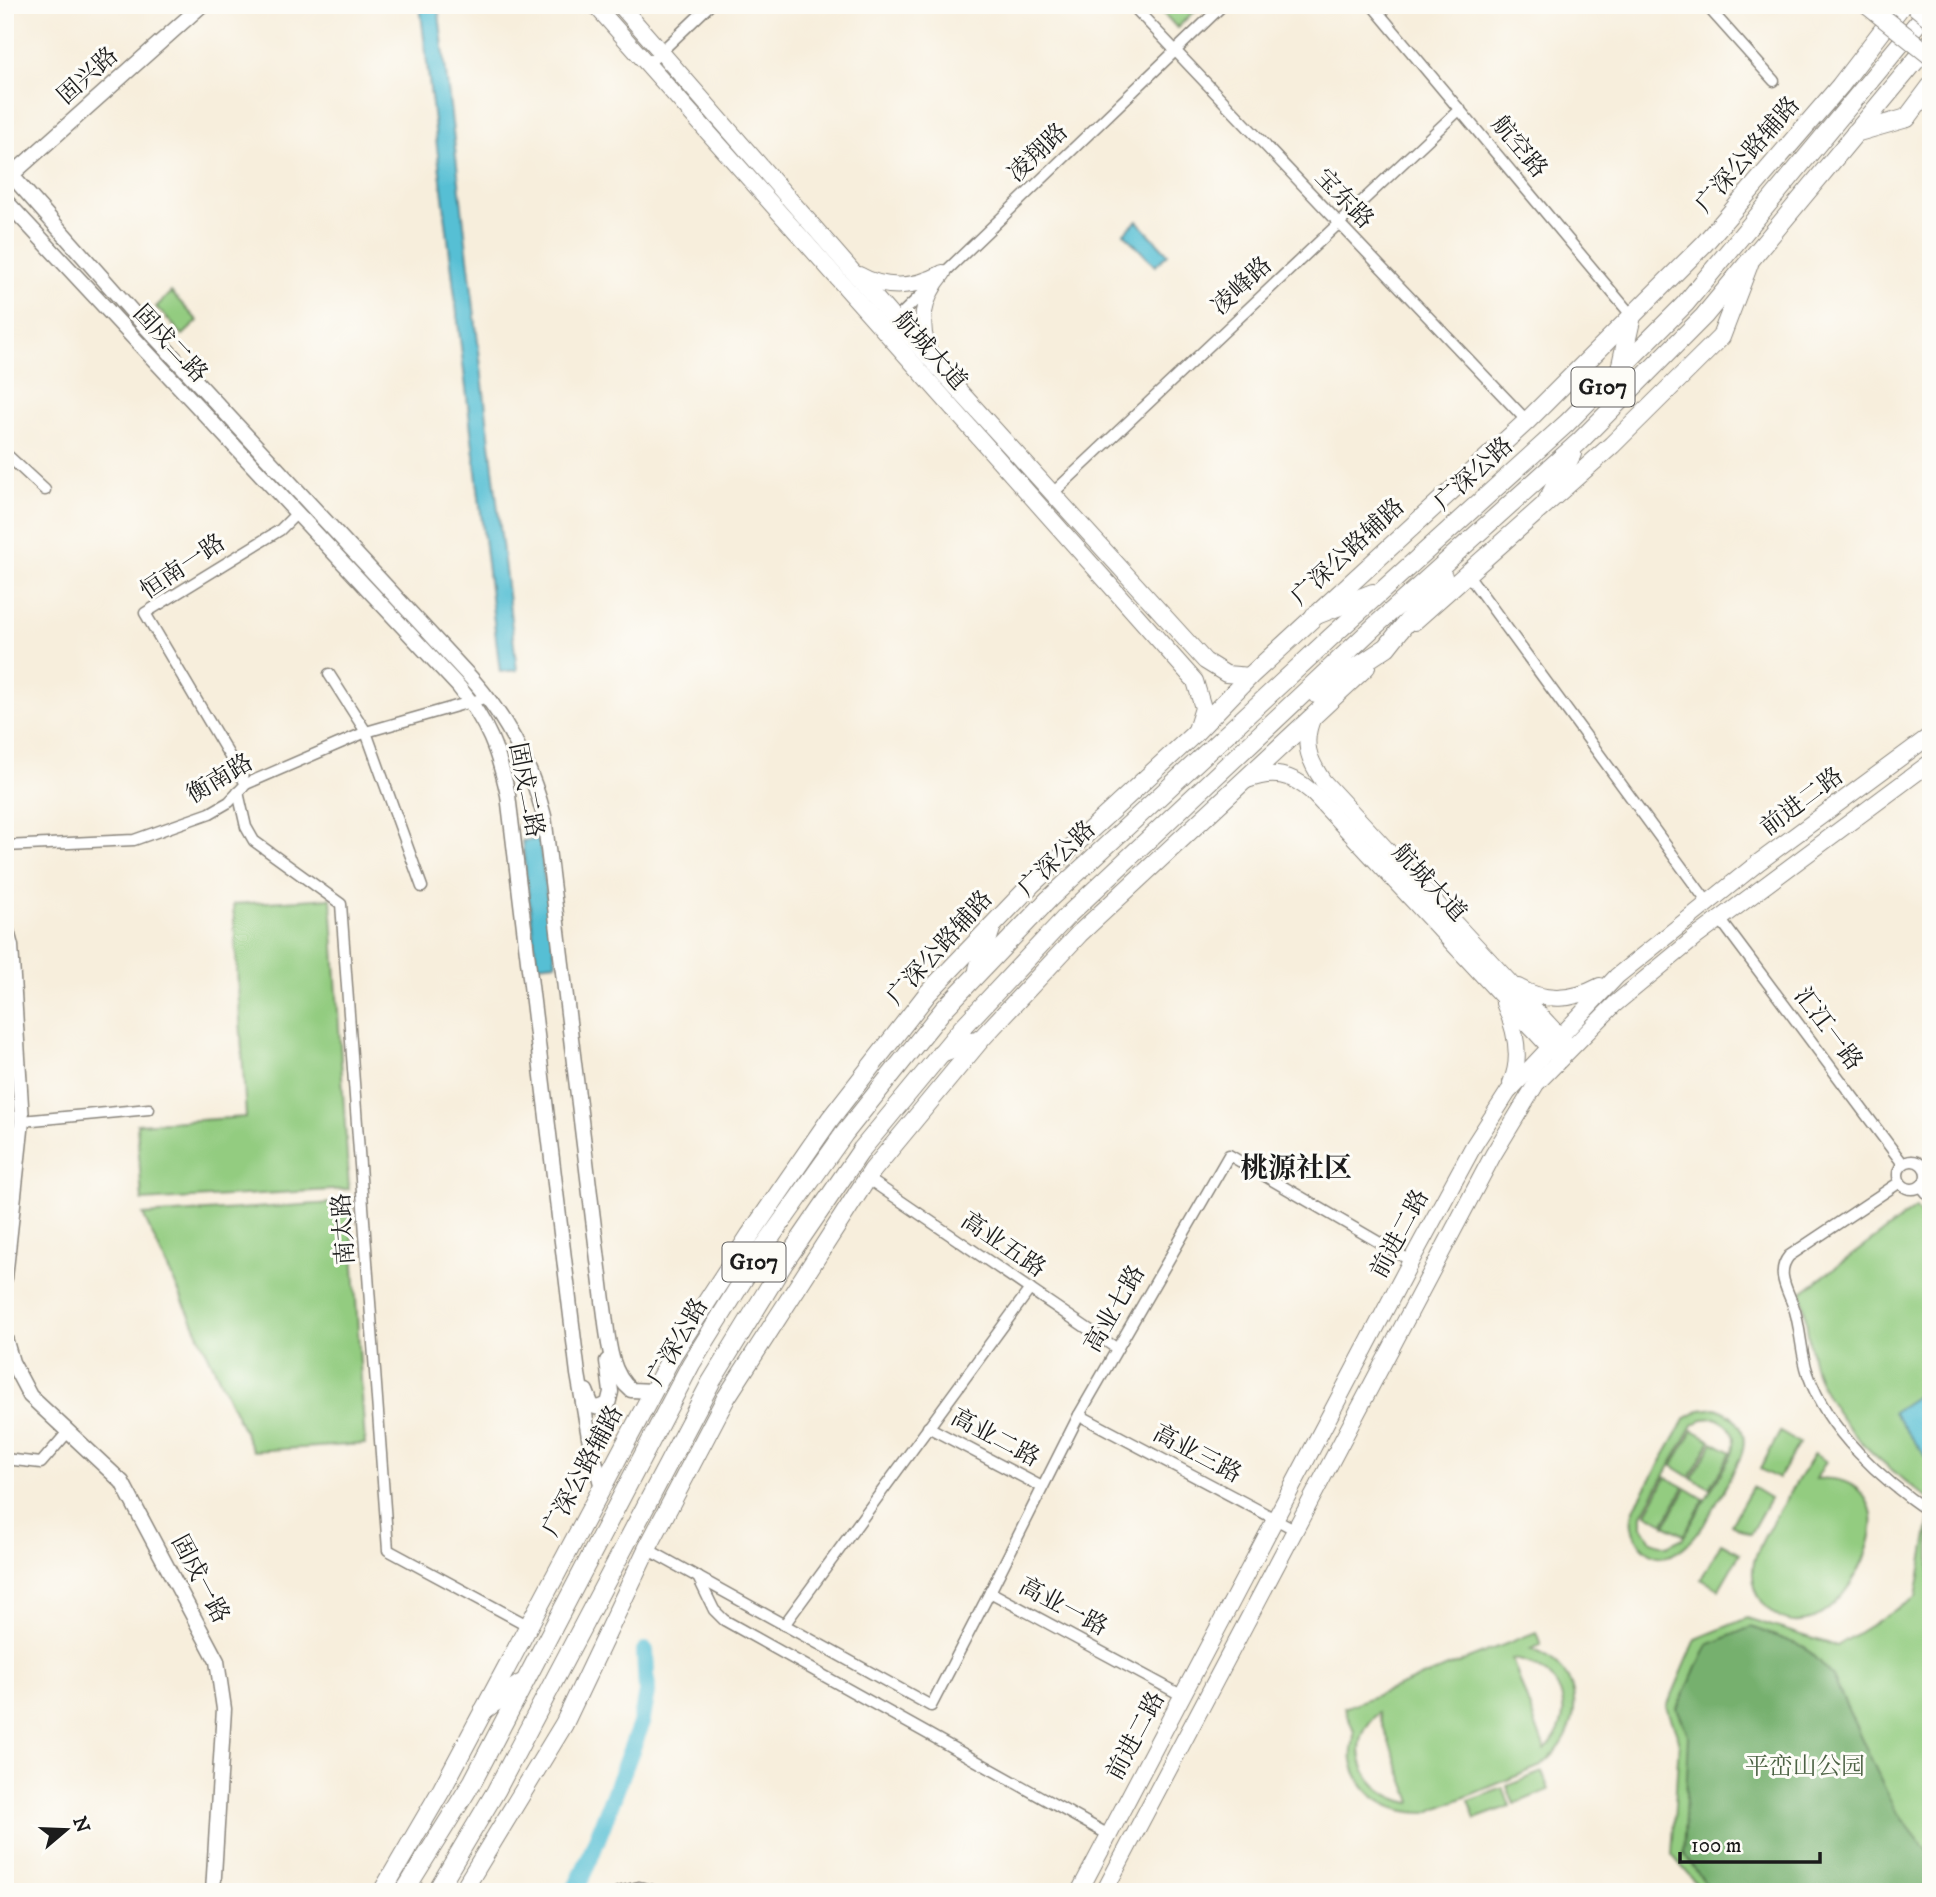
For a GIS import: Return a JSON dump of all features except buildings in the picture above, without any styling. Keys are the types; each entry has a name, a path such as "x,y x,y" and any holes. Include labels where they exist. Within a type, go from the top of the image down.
{"main road":[{"name":"航城大道","path":"595,5 882,331 1148,627 1200,689 1203,708 1193,735"},
{"name":"航城大道","path":"620,5 895,320 1162,614 1216,670 1238,677 1250,676"},
{"path":"1867,5 1931,56"},
{"name":"广深公路辅路","path":"382,1892 483,1712 673,1354 830,1119 928,993 1031,885 1193,735 1314,616 1527,421 1704,244 1840,86 1902,5"},
{"path":"1914,5 1931,19"},
{"name":"广深公路","path":"404,1892 473,1781 685,1376 763,1248 844,1134 943,1010 1049,899 1383,589 1567,423 1685,304 1931,8"},
{"name":"广深公路","path":"436,1892 496,1791 711,1382 784,1263 862,1149 942,1053 1067,916 1579,442 1704,316 1931,42"},
{"path":"1907,118 1931,86"},
{"path":"1854,133 1931,114"},
{"path":"463,1892 564,1724 647,1549 726,1398 867,1178 982,1038 1079,934 1247,780 1466,572 1612,445 1721,337 1749,261"},
{"path":"852,271 877,283 905,286 943,273"},
{"path":"939,368 926,345 922,319 929,294 943,273"},
{"path":"1620,369 1632,316"},
{"path":"1546,503 1579,442"},
{"path":"1275,721 1387,647 1476,535"},
{"path":"1314,616 1383,589"},
{"path":"1148,627 1156,631 1162,628 1165,622 1162,614"},
{"name":"航城大道","path":"1313,717 1306,743 1311,761 1323,780 1501,984"},
{"name":"前进二路","path":"1079,1892 1411,1261 1474,1145 1508,1092 1553,1040 1617,976 1708,903 1931,735"},
{"name":"前进二路","path":"1104,1892 1505,1132 1536,1084 1623,997 1720,919 1931,762"},
{"name":"航城大道","path":"1247,780 1275,774 1300,782 1312,792 1501,984 1565,1054"},
{"path":"976,976 992,926"},
{"path":"1501,984 1538,996 1561,998 1582,995 1617,976"},
{"path":"1501,984 1516,1045 1515,1075 1508,1092"},
{"path":"942,1053 982,1038"},
{"path":"483,1712 526,1679"}],"street":[{"name":"固兴路","path":"7,174 202,5"},
{"path":"647,65 710,5"},
{"name":"宝东路","path":"1132,5 1527,421"},
{"name":"凌翔路","path":"882,331 1223,5"},
{"name":"航空路","path":"1372,5 1632,316"},
{"path":"1706,5 1774,81"},
{"name":"凌峰路","path":"1053,493 1460,109"},
{"name":"固戍二路","path":"7,174 488,697 513,736 537,789 547,836 603,1301 619,1377 631,1390 654,1391"},
{"name":"固戍二路","path":"5,200 298,512 470,701 494,740 508,795 584,1415 602,1488"},
{"path":"5,453 45,490"},
{"name":"恒南一路","path":"242,788 145,613 280,530 298,512"},
{"path":"1466,572 1708,903"},
{"path":"329,674 366,732 422,887"},
{"name":"衡南路","path":"5,846 97,844 134,840 210,813 242,788 366,732 488,697"},
{"path":"508,795 521,782 531,784 537,789"},
{"name":"南太路","path":"242,788 246,827 254,841 341,904 388,1550 528,1626"},
{"name":"汇江一路","path":"1720,919 1903,1164"},
{"path":"5,924 10,946 22,1121 5,1278"},
{"path":"22,1121 149,1109"},
{"name":"高业七路","path":"1042,1487 1116,1348 1229,1155 1411,1261"},
{"path":"1914,1161 1928,1166 1921,1186 1910,1189 1900,1182 1898,1171 1903,1164 1914,1161"},
{"name":"高业五路","path":"867,1178 1116,1348"},
{"path":"1900,1182 1789,1256 1784,1262 1783,1279 1800,1326 1808,1375 1822,1403 1873,1468 1931,1513"},
{"path":"1921,1186 1931,1198"},
{"path":"784,1625 1030,1289"},
{"path":"570,1307 580,1346 588,1401 594,1407 603,1408 611,1396 603,1301"},
{"name":"固戍一路","path":"6,1342 12,1362 30,1396 122,1482 217,1661 224,1709 214,1892"},
{"name":"高业三路","path":"1079,1415 1296,1530"},
{"name":"高业二路","path":"928,1427 1042,1487"},
{"path":"5,1459 41,1463 67,1433"},
{"name":"高业一路","path":"1042,1487 990,1592 1183,1696"},
{"path":"647,1549 931,1706 990,1592"},
{"path":"698,1577 714,1610 724,1620 1109,1835"},
{"path":"618,1892 639,1887 661,1892"}],"green space":[{"path":"1156,5 1201,5 1177,28"},
{"path":"171,292 198,321 183,335 156,307"},
{"path":"331,898 349,1189 142,1201 137,1124 246,1117 233,904"},
{"path":"350,1202 365,1444 253,1451 143,1215"},
{"path":"1916,1208 1931,1228 1931,1501 1866,1447 1838,1415 1818,1378 1802,1292"},
{"path":"1716,1408 1731,1416 1743,1434 1743,1450 1724,1491 1699,1531 1684,1547 1669,1556 1654,1555 1638,1541 1633,1532 1634,1510 1686,1418 1700,1410","holes":["1715,1418 1726,1424 1732,1432 1732,1454 1683,1538 1667,1546 1651,1541 1642,1526 1642,1515 1693,1425 1703,1419"]},
{"path":"1693,1430 1711,1440 1690,1477 1672,1466"},
{"path":"1780,1432 1799,1443 1778,1479 1760,1469"},
{"path":"1713,1442 1731,1452 1710,1488 1692,1478"},
{"path":"1814,1454 1826,1461 1816,1479 1847,1483 1865,1497 1872,1524 1868,1547 1858,1571 1843,1594 1825,1612 1804,1621 1783,1619 1763,1603 1757,1594 1753,1578 1754,1562 1772,1523"},
{"path":"1666,1477 1684,1487 1664,1523 1646,1513"},
{"path":"1752,1487 1770,1498 1750,1534 1731,1524"},
{"path":"1686,1488 1704,1499 1684,1535 1665,1525"},
{"name":"平峦山公园","path":"1930,1518 1931,1892 1703,1892 1672,1855 1679,1740 1667,1707 1696,1639 1747,1618 1837,1646 1916,1597"},
{"path":"1721,1543 1740,1553 1719,1589 1701,1579"},
{"name":"平峦山公园","path":"1751,1627 1805,1647 1833,1677 1894,1808 1924,1847 1931,1851 1931,1892 1712,1892 1683,1853 1689,1737 1677,1708 1708,1645"},
{"path":"1536,1632 1541,1645 1531,1649 1550,1658 1563,1671 1571,1686 1574,1703 1566,1737 1556,1752 1541,1766 1426,1813 1390,1806 1379,1801 1362,1785 1352,1761 1354,1734 1344,1708","holes":["1512,1659 1529,1663 1543,1671 1560,1693 1562,1721 1556,1736 1545,1750","1378,1713 1412,1802 1411,1803 1382,1790 1371,1780 1364,1768 1360,1754 1361,1740 1367,1726"]},
{"path":"1542,1772 1549,1790 1514,1804 1507,1786"},
{"path":"1503,1788 1510,1806 1475,1819 1468,1801"}],"water":[{"path":"420,5 438,5 517,670 500,672"},
{"path":"1137,221 1168,254 1155,266 1124,233"},
{"path":"539,839 556,963 537,965 522,841"},
{"path":"1917,1396 1931,1415 1931,1464 1893,1412"}],"waterway":[{"path":"574,1892 641,1724 647,1692 645,1651"}],"district":[{"name":"桃源社区","path":"1296,1168"}]}
